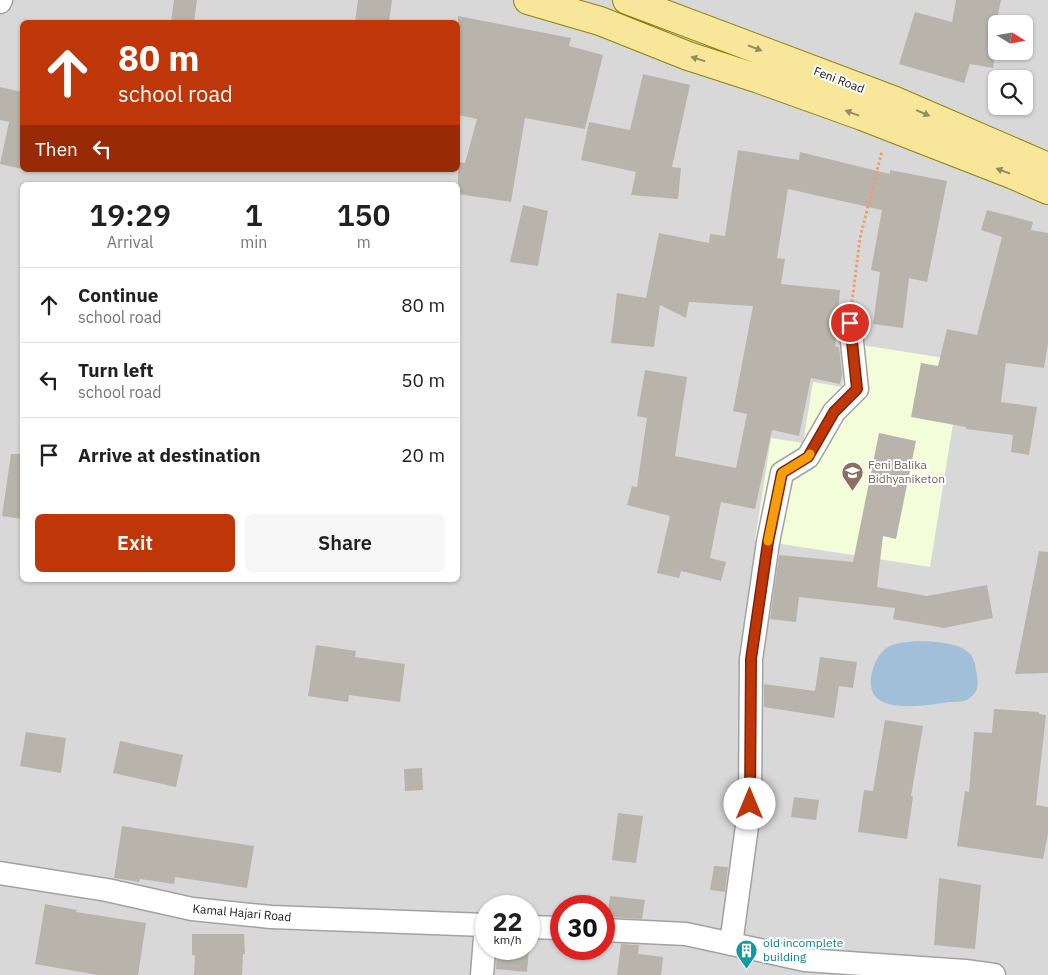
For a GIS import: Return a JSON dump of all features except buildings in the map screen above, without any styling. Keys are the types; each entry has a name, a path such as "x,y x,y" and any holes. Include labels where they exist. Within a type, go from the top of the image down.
{"main road":[{"path":"528,0 600,22 688,56 888,126 1048,190"},
{"name":"Feni Road","path":"631,1 893,100 1048,167"}],"street":[{"path":"730,944 750,804 751,659 768,542 782,473 808,457 834,412 857,389 850,323"},
{"name":"Kamal Hajari Road","path":"0,873 107,890 192,909 271,917 475,925"},
{"path":"615,931 686,934 805,960 965,971 994,975"},
{"path":"482,975 483,960"}],"path":[{"path":"850,323 860,238 888,126"}],"shaded area":[{"path":"0,0 1048,0 1048,975 0,975"},
{"name":"Feni Balika Bidhyaniketon","path":"849,343 963,361 930,567 755,540 771,438 803,443 813,382 842,387"}],"water":[{"path":"919,641 952,645 967,651 975,664 978,681 976,691 971,697 962,701 913,706 893,705 878,699 871,688 871,682 873,668 879,655 890,646"}],"slow traffic":[{"path":"768,541 782,473 810,454"}],"place":[{"name":"Feni Balika Bidhyaniketon","path":"852,491"},
{"name":"old incomplete building","path":"747,969"}],"route":[{"path":"750,804 751,659 768,542 782,473 808,457 834,412 857,389 850,323"}]}
